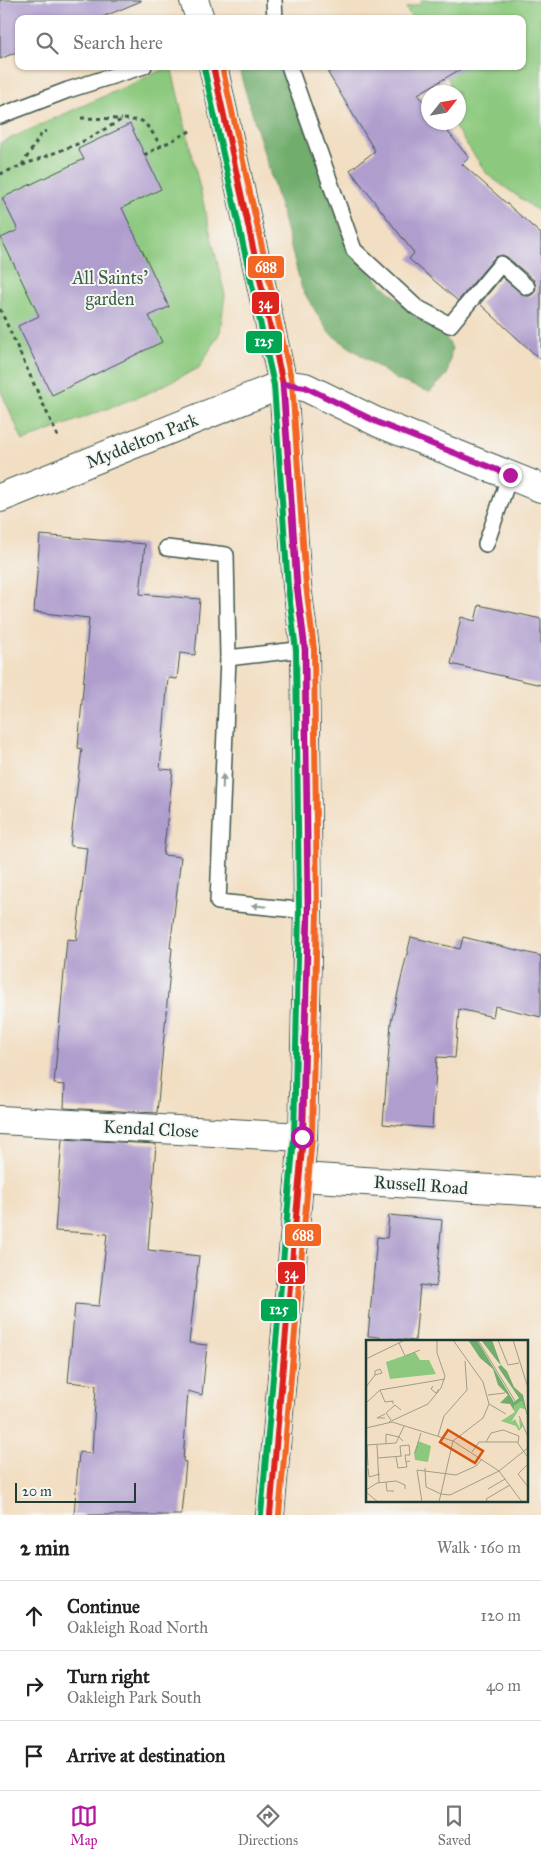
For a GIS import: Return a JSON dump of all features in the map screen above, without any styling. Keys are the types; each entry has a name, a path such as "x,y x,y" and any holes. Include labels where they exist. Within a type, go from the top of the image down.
{"main road":[{"path":"194,0 199,15"},
{"path":"214,70 283,384 297,586 305,649 308,911 302,1137 270,1515"},
{"path":"283,384 305,387 379,423 541,488"},
{"name":"Myddelton Park","path":"0,498 283,384"},
{"name":"Kendal Close","path":"0,1120 302,1137"},
{"name":"Russell Road","path":"300,1177 541,1192"}],"lane":[{"path":"274,0 275,15"},
{"path":"0,116 68,90 131,70"},
{"path":"289,70 354,250 416,307 450,325 501,264 527,287"},
{"path":"486,544 510,475"},
{"path":"167,548 226,555 228,658 218,902 308,911"},
{"path":"228,658 305,649"}],"path":[{"path":"144,155 224,114"},
{"path":"76,118 142,121 150,129 161,146"},
{"path":"0,174 80,143 123,119"},
{"path":"22,165 42,133 51,128"},
{"path":"0,309 72,469"}],"green space":[{"path":"421,0 541,0 541,213 488,175 457,130 466,130 466,85 449,85 451,84 443,70 526,70 526,15 410,15 406,8 422,3"},
{"name":"All Saints' garden","path":"162,70 172,70 225,295 220,332 199,368 148,393 23,441 0,389 0,143"},
{"path":"239,70 285,70 350,253 416,317 443,333 452,348 447,375 430,392 397,380 329,333 302,289 279,203"}],"building":[{"path":"0,0 141,0 108,15 15,15 15,53 0,59"},
{"path":"334,70 459,70 433,85 421,85 421,92 418,94 421,98 421,130 446,130 469,158 462,164 541,234 541,360 480,304 502,277 525,296 530,296 534,293 536,288 534,280 507,257 502,255 494,258 458,301 409,259 414,253 350,170 375,151 328,73"},
{"path":"130,124 161,189 122,208 169,307 149,316 162,342 52,395 18,326 39,316 1,238 18,230 2,198 84,159 78,149"},
{"path":"40,535 145,544 140,594 200,599 195,655 180,653 177,679 168,678 160,769 173,770 163,855 181,857 170,948 172,948 157,1113 64,1108 65,1085 54,1084 67,939 76,940 87,848 70,846 82,749 78,748 89,618 34,612"},
{"path":"479,605 541,619 541,685 451,664 461,617 475,621"},
{"path":"411,937 460,949 463,937 541,956 541,1017 495,1006 493,1017 459,1009 455,1058 437,1057 432,1128 383,1124 391,1022"},
{"path":"62,1139 156,1144 148,1250 199,1256 189,1343 207,1345 202,1395 188,1391 183,1461 186,1462 181,1515 74,1515 79,1452 92,1454 96,1385 68,1382 75,1304 99,1306 107,1234 55,1231"},
{"path":"389,1215 442,1220 436,1287 420,1285 415,1340 368,1336 377,1237 387,1238"}],"transit line":[{"name":"125","path":"204,70 274,385 288,587 296,650 299,911 294,1137 261,1514"},
{"name":"34","path":"214,70 283,384 297,586 305,649 308,911 303,1137 270,1515"},
{"name":"688","path":"223,70 292,383 306,585 314,649 317,911 312,1137 279,1515"}],"route":[{"path":"302,1137 308,911 305,649 297,586 283,384 305,387 379,423 510,475"}]}
